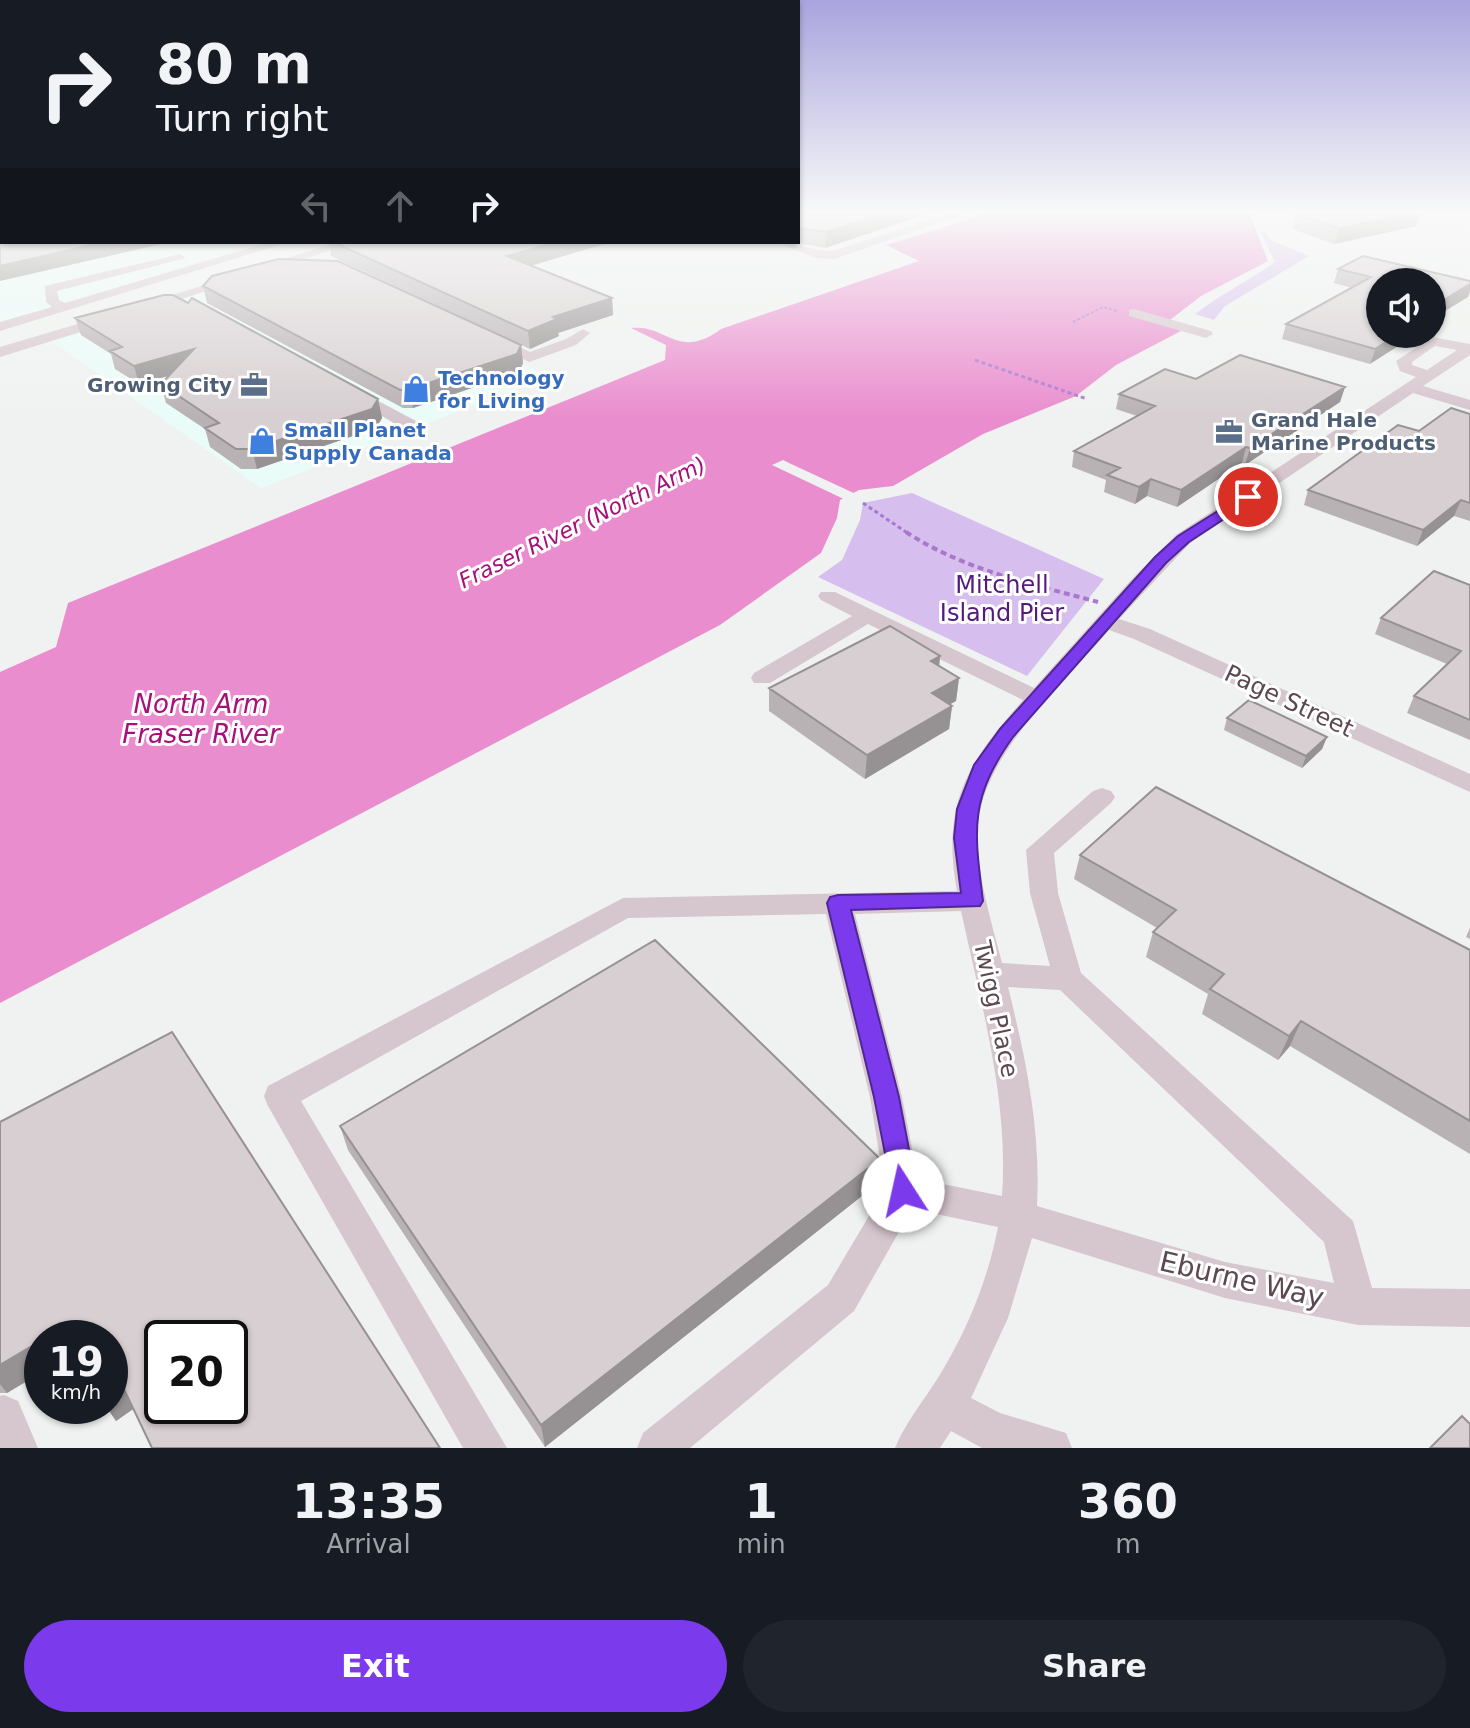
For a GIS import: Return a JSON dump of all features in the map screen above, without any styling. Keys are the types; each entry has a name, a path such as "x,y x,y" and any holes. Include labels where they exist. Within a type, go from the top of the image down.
{"street":[{"path":"64,308 53,302 50,289 84,281"},
{"path":"0,327 156,281"},
{"path":"0,352 227,281"},
{"path":"0,315 50,296"},
{"path":"178,296 200,307"},
{"path":"1134,313 1206,334"},
{"path":"475,331 529,357 571,342 583,333"},
{"path":"1470,348 1432,341 1404,361 1405,368 1421,382 1470,405"},
{"name":"Twigg Place","path":"916,1448 946,1406 968,1367 1006,1270 1018,1219 1021,1175 1019,1122 972,901 965,838 973,785 999,743 1103,612 1183,539 1470,348"},
{"path":"335,383 410,425"},
{"path":"828,596 1037,698"},
{"name":"Page Street","path":"1103,612 1142,634 1470,784"},
{"path":"762,678 868,615"},
{"path":"1102,797 1040,850 1044,893 1068,979 1340,1233 1358,1306"},
{"path":"486,1448 280,1096 623,908 972,901"},
{"path":"658,1448 841,1298 903,1191 886,1097 838,903"},
{"path":"989,974 1068,979"},
{"name":"Eburne Way","path":"903,1191 936,1200 978,1205 1225,1280 1358,1306 1470,1308"},
{"path":"946,1406 993,1432 1051,1448"},
{"path":"0,1417 4,1415 17,1448"}],"path":[{"path":"975,360 1087,399"},
{"path":"863,503 883,513 932,549 978,569 1103,612"}],"shaded area":[{"path":"0,281 139,281 0,324"},
{"path":"237,281 346,281 549,376 261,488 50,340"}],"green space":[{"path":"1246,281 1268,281 1225,306 1214,320 1195,314"},
{"name":"Mitchell Island Pier","path":"912,493 1104,579 1027,676 818,577 842,560 860,520 863,503"}],"water":[{"name":"North Arm Fraser River","path":"862,281 1231,281 1201,296 1166,323 1181,331 1116,365 1076,396 983,434 893,486 859,490 840,500 837,518 821,553 720,625 0,1003 0,672 56,647 68,603 665,360 666,345 631,328 643,328 683,342 706,338 721,329"}],"pier":[{"path":"783,460 858,495 848,501 772,465"}],"building":[{"path":"208,281 381,281 521,345 517,354 400,390 203,286"},
{"path":"418,281 568,281 612,298 553,317 557,319 528,331"},
{"path":"1366,281 1366,346 1286,324"},
{"path":"1446,281 1468,281 1470,284 1446,299"},
{"path":"173,295 188,303 192,298 378,399 372,409 252,449 236,449 205,428 219,423 161,384 194,349 134,366 110,351 122,347 75,318"},
{"path":"1240,355 1345,387 1181,490 1151,479 1139,487 1107,475 1120,468 1074,451 1155,406 1119,394 1165,369 1196,379"},
{"path":"1451,408 1470,414 1470,503 1461,500 1423,530 1308,490 1398,425 1419,431"},
{"path":"1434,571 1470,585 1470,720 1414,696 1461,651 1381,618"},
{"path":"890,626 940,656 931,661 959,678 932,693 952,706 867,755 769,688"},
{"path":"1249,700 1327,737 1306,756 1227,718"},
{"path":"1156,787 1470,950 1470,1121 1301,1021 1289,1036 1210,989 1224,974 1153,932 1176,910 1080,855"},
{"path":"655,940 880,1159 541,1425 340,1126"},
{"path":"172,1032 440,1448 152,1448 128,1398 128,1320 24,1320 24,1351 0,1365 0,1122"},
{"path":"1462,1416 1470,1424 1470,1448 1430,1448"}],"place":[{"name":"Growing City","path":"254,385"},
{"name":"Technology for Living","path":"416,389"},
{"name":"Grand Hale Marine Products","path":"1229,432"},
{"name":"Small Planet Supply Canada","path":"262,441"}],"route":[{"path":"903,1191 886,1097 838,903 972,901 966,866 967,809 973,785 984,765 1007,733 1161,560 1183,539 1248,497"}],"water label":[{"name":"Fraser River (North Arm)","path":"582,522"}]}
